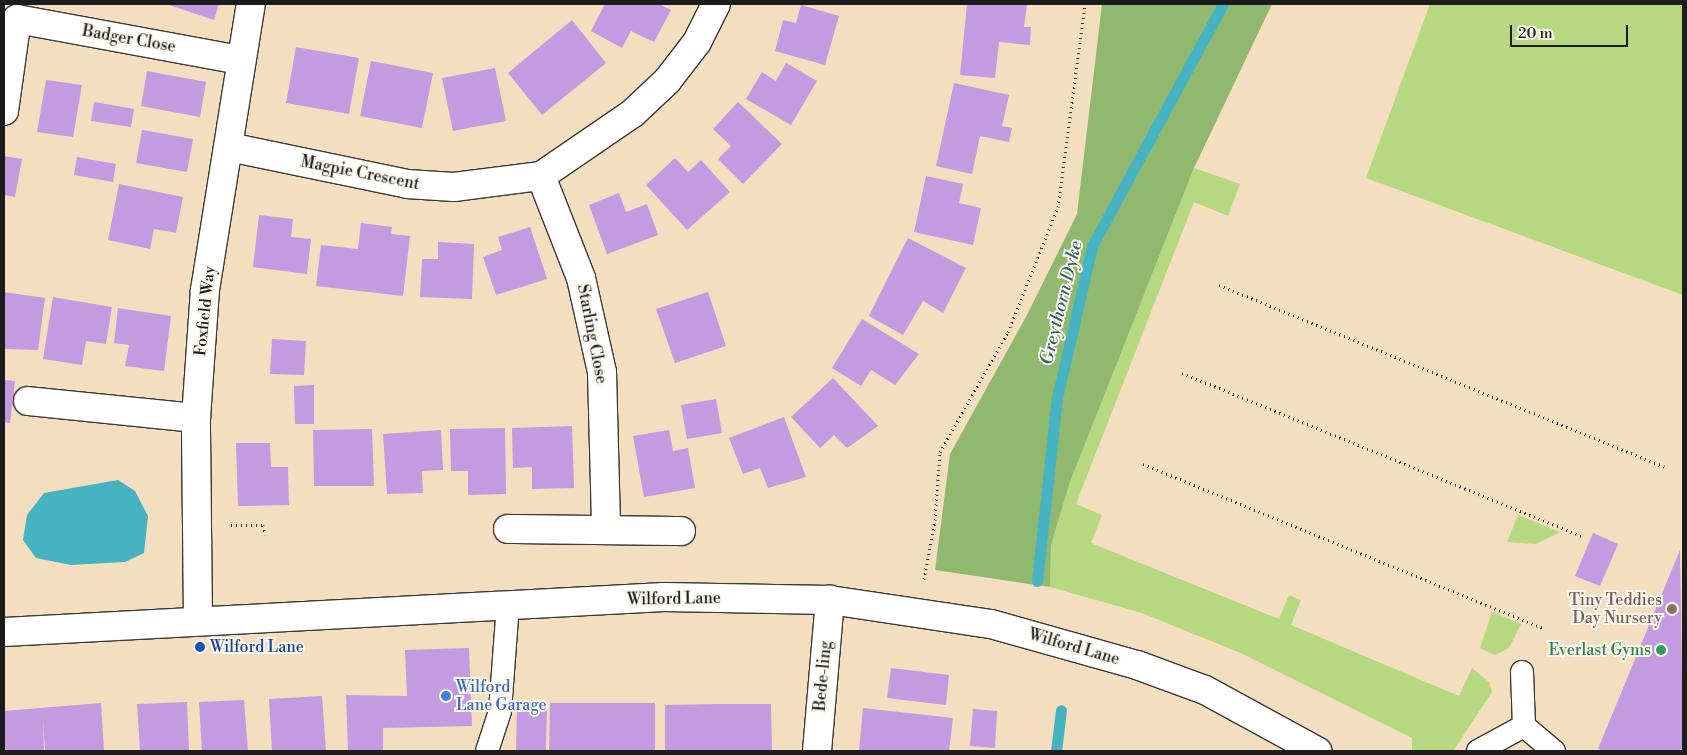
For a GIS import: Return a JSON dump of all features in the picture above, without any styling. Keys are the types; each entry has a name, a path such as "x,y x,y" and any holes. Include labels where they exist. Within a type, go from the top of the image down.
{"street":[{"name":"Foxfield Way","path":"198,621 196,418 204,290 251,4"},
{"name":"Magpie Crescent","path":"229,147 407,184 454,187 541,176 633,113 667,81 697,42 716,4"},
{"name":"Badger Close","path":"4,111 10,17 241,60"},
{"name":"Starling Close","path":"541,176 581,278 602,372 606,530"},
{"path":"28,401 196,418"},
{"path":"508,529 681,531"},
{"name":"Wilford Lane","path":"4,632 664,597 830,600 991,624 1137,665 1205,690 1317,751"},
{"name":"Bede-ling","path":"817,751 830,600"}],"lane":[{"path":"488,751 500,711 508,605"},
{"path":"1522,672 1524,726 1554,751"},
{"path":"1478,751 1524,726"}],"path":[{"path":"923,580 935,520 940,452 1008,332 1058,207 1085,4"},
{"path":"1219,285 1664,467"},
{"path":"1182,373 1583,536"},
{"path":"1143,464 1543,628"}],"green space":[{"path":"1102,4 1272,4 1194,168 1070,482 1051,545 1050,587 935,570 950,454 1027,315 1077,214"},
{"path":"1430,4 1683,4 1683,295 1366,178"},
{"path":"1194,168 1240,184 1228,216 1194,202 1076,504 1102,515 1091,543 1279,619 1289,595 1301,600 1291,625 1459,696 1472,668 1489,682 1492,692 1453,751 1412,751 1412,738 1243,654 1142,613 1050,587 1051,545 1070,482"},
{"path":"1518,515 1560,532 1536,544 1507,542"},
{"path":"1492,612 1521,624 1509,648 1495,655 1480,648"}],"water":[{"path":"118,480 135,491 148,516 144,553 125,562 71,565 36,558 23,540 27,515 44,493"}],"building":[{"path":"166,4 219,4 214,20"},
{"path":"605,4 659,4 671,10 654,42 631,31 622,48 591,31"},
{"path":"967,4 1027,4 1024,27 1031,27 1030,45 999,42 995,78 960,75"},
{"path":"801,5 839,16 825,65 775,51 783,20 796,23"},
{"path":"572,20 606,63 542,115 508,73"},
{"path":"296,47 359,58 349,114 286,103"},
{"path":"371,61 433,73 422,128 360,116"},
{"path":"786,63 817,81 791,125 746,99 762,72 776,81"},
{"path":"495,68 506,121 453,131 442,78"},
{"path":"147,71 206,82 200,117 141,106"},
{"path":"46,80 82,85 73,137 37,132"},
{"path":"954,83 1009,95 1002,126 1012,128 1009,142 980,136 972,174 936,166"},
{"path":"94,102 134,109 131,127 91,121"},
{"path":"738,102 782,144 743,184 718,159 731,146 713,129"},
{"path":"142,130 193,139 187,172 136,163"},
{"path":"4,156 22,159 15,197 4,195"},
{"path":"77,157 116,164 113,182 74,175"},
{"path":"675,158 688,172 701,160 730,192 687,230 646,185"},
{"path":"926,176 963,184 959,203 981,208 973,245 914,232"},
{"path":"119,184 183,197 176,233 154,229 150,249 108,240"},
{"path":"619,193 626,212 647,204 658,235 607,254 589,205"},
{"path":"259,215 293,219 291,237 311,239 307,274 253,267"},
{"path":"361,223 392,227 391,234 410,236 403,296 316,286 321,245 358,249"},
{"path":"530,227 547,279 496,295 483,257 502,250 498,237"},
{"path":"908,238 966,268 943,313 923,301 903,335 869,316"},
{"path":"438,242 474,244 472,299 420,297 422,259 438,259"},
{"path":"4,292 45,298 38,350 4,349"},
{"path":"708,292 726,346 675,363 656,309"},
{"path":"53,297 112,307 106,344 86,341 82,365 43,359"},
{"path":"118,308 171,316 164,371 125,366 129,345 114,343"},
{"path":"862,319 919,354 895,385 871,370 861,386 832,368"},
{"path":"272,339 306,341 304,375 270,374"},
{"path":"833,378 878,426 847,448 834,435 820,448 791,417"},
{"path":"4,380 15,381 10,423 4,422"},
{"path":"314,385 314,424 295,424 294,386"},
{"path":"716,399 722,433 687,439 681,405"},
{"path":"784,417 806,477 768,488 760,468 743,474 729,438"},
{"path":"572,426 574,488 532,489 532,467 513,468 512,428"},
{"path":"505,428 506,494 468,495 468,471 451,471 450,429"},
{"path":"372,429 374,486 314,486 313,430"},
{"path":"441,430 443,470 422,471 423,493 387,494 383,434"},
{"path":"669,430 673,451 688,448 695,488 644,497 633,436"},
{"path":"236,443 270,443 271,467 288,467 289,505 238,506"},
{"path":"1593,533 1618,544 1600,586 1575,576"},
{"name":"Everlast Gyms","path":"1680,550 1683,751 1604,751 1598,749"},
{"path":"469,648 472,726 383,728 383,751 348,751 346,695 407,696 405,650"},
{"path":"891,668 949,675 946,705 887,698"},
{"path":"322,696 326,751 272,751 269,699"},
{"path":"244,700 248,751 202,751 199,702"},
{"path":"187,702 189,751 140,751 137,704"},
{"path":"101,703 104,751 45,751 43,718 44,751 4,751 4,711"},
{"path":"550,703 655,703 655,751 549,751"},
{"path":"771,704 772,751 665,751 665,705"},
{"path":"517,706 547,707 546,751 516,751"},
{"path":"863,708 953,718 949,751 859,751"},
{"path":"973,709 997,711 995,748 970,746"}],"waterway":[{"name":"Greythorn Dyke","path":"1037,581 1057,398 1092,246 1223,4"},
{"name":"Greythorn Dyke","path":"1056,751 1061,710"}],"place":[{"name":"Tiny Teddies Day Nursery","path":"1672,609"},
{"name":"Wilford Lane","path":"200,647"},
{"name":"Everlast Gyms","path":"1661,650"},
{"name":"Wilford Lane Garage","path":"446,696"}]}
